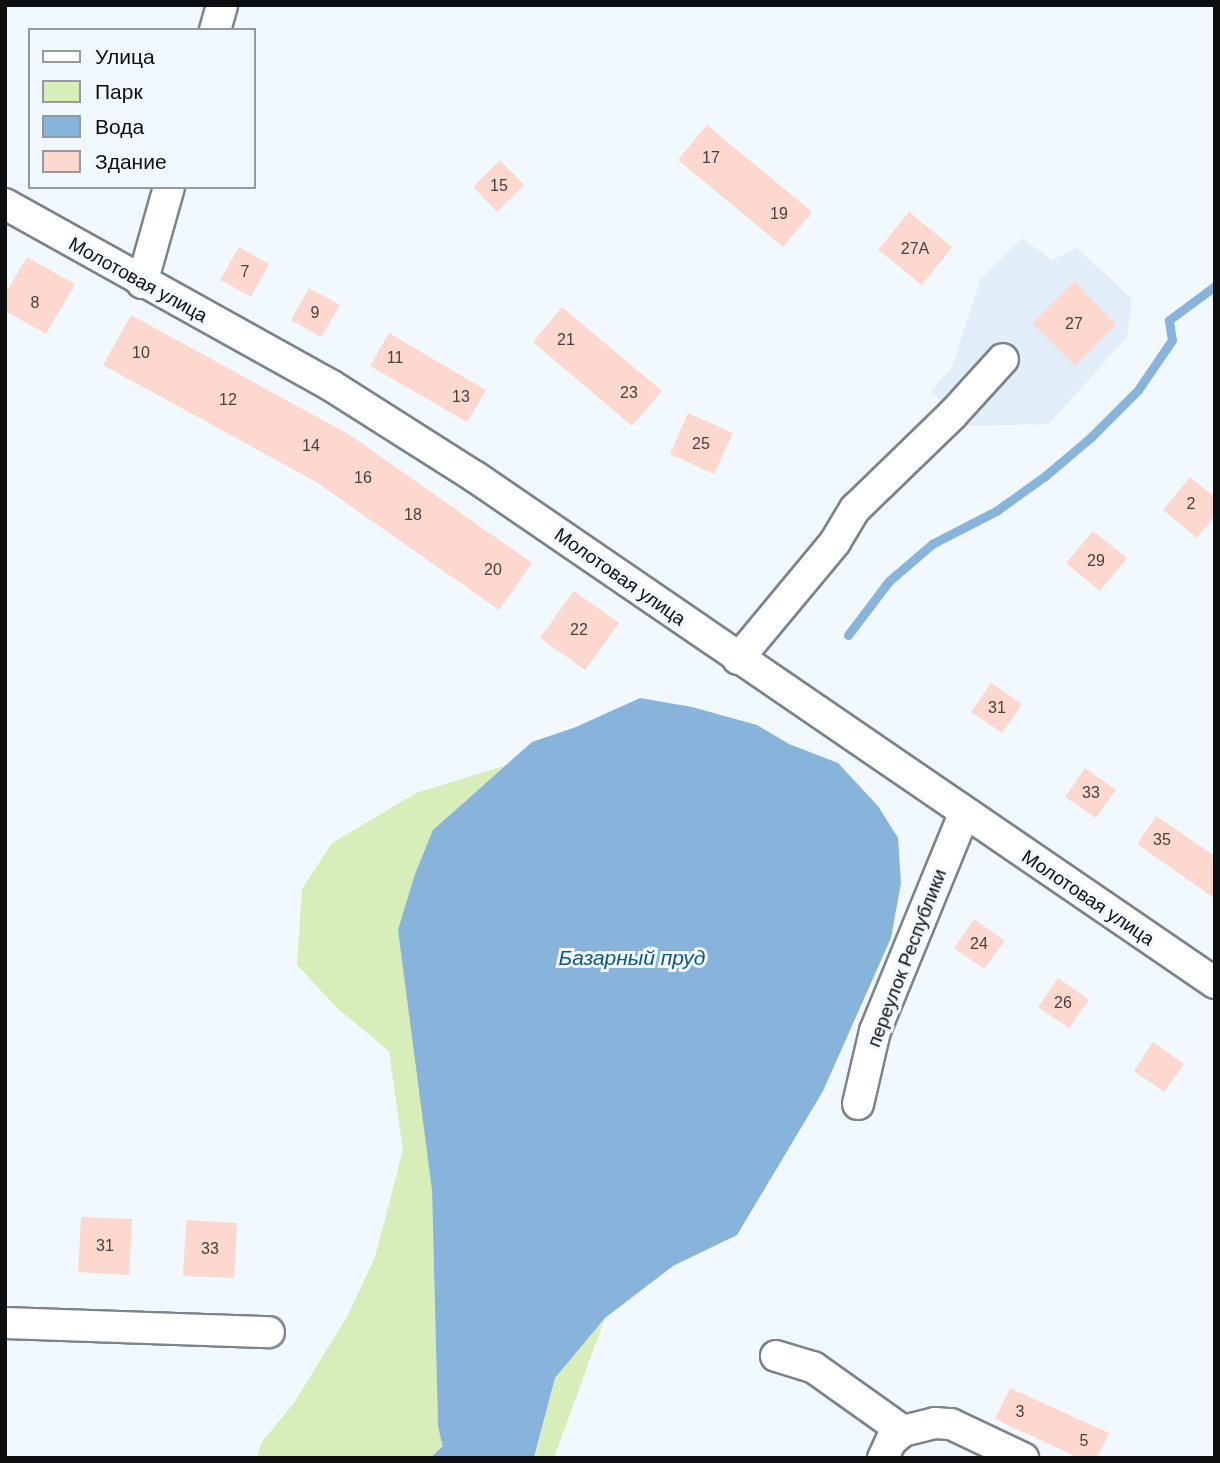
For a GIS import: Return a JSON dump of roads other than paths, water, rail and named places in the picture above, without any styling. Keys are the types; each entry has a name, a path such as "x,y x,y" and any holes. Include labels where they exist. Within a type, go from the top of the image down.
{"street":[{"path":"216,28 222,5"},
{"path":"142,283 168,189"},
{"name":"Молотовая улица","path":"5,204 142,283 332,386 474,476 964,814 1215,983"},
{"path":"738,659 835,542 855,509 953,414 1003,359"},
{"name":"переулок Республики","path":"858,1104 875,1031 964,814"},
{"path":"5,1323 269,1332"},
{"path":"776,1356 813,1367 903,1431"},
{"path":"883,1458 891,1441 903,1431 917,1425 951,1424 1023,1458"}],"water":[{"name":"Базарный пруд","path":"640,698 692,707 757,725 789,744 838,763 878,806 898,838 901,883 891,938 823,1091 737,1235 673,1266 605,1318 555,1378 534,1458 445,1458 438,1426 432,1190 398,930 415,874 433,830 532,742 576,727"}],"waterway":[{"path":"848,635 889,581 932,544 996,511 1045,476 1090,438 1138,390 1172,340 1169,320 1215,286"},
{"path":"436,1458 443,1451"}]}
